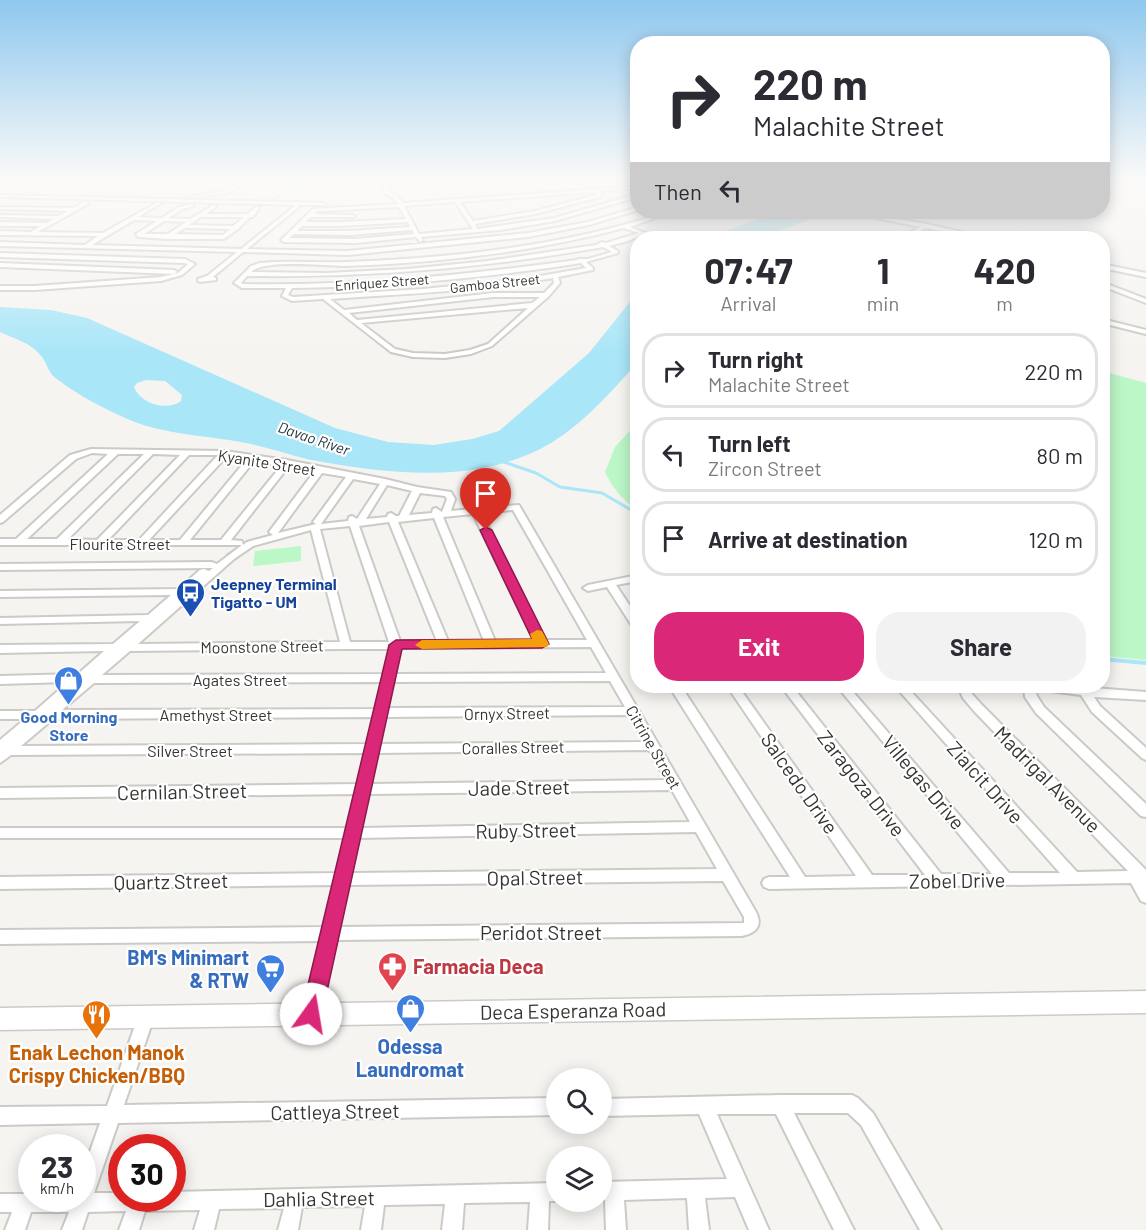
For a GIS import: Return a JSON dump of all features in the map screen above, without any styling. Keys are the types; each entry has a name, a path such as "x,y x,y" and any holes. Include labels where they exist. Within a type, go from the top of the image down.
{"street":[{"path":"50,267 96,239"},
{"path":"210,277 255,239"},
{"path":"285,239 339,242 373,239"},
{"path":"419,239 458,312"},
{"path":"0,244 330,253 494,239"},
{"path":"245,274 259,265 344,264 528,247 571,239"},
{"path":"245,274 337,275 434,267 519,259 619,239"},
{"name":"Enriquez Street","path":"245,274 237,284 290,287 347,285 440,277 580,260 616,252 602,244"},
{"path":"0,255 192,263 183,272 156,279 35,288 0,288"},
{"name":"Gamboa Street","path":"290,287 286,293 287,298 326,298 446,288 555,276 591,269 580,260"},
{"path":"0,265 183,272"},
{"path":"1110,266 1146,274"},
{"path":"326,298 393,351 413,355 445,356 471,352 490,345 547,295 557,283 555,276"},
{"path":"1110,289 1146,302"},
{"path":"343,312 521,293 547,295"},
{"path":"354,322 536,305"},
{"path":"1110,323 1146,332"},
{"path":"19,542 116,452"},
{"name":"Kyanite Street","path":"0,520 73,457 81,453 116,452 225,453 287,463 451,495 452,499 441,513"},
{"path":"60,542 151,452"},
{"path":"100,542 186,453"},
{"path":"141,543 225,453"},
{"path":"182,543 253,457"},
{"path":"224,543 287,463"},
{"path":"274,531 319,471"},
{"path":"3,752 38,714 128,648 240,550 257,542 316,524 351,476"},
{"path":"357,521 385,482"},
{"path":"398,517 417,490"},
{"name":"Citrine Street","path":"476,509 516,507 751,916 751,926"},
{"path":"3,752 51,714 116,648 212,565 239,543 274,531 316,524 476,509 542,644"},
{"path":"441,513 491,644"},
{"path":"398,517 444,645"},
{"path":"311,1014 396,645 357,521"},
{"path":"316,524 346,646"},
{"name":"Flourite Street","path":"0,542 239,543"},
{"path":"0,567 212,565"},
{"path":"588,588 630,580"},
{"path":"610,584 630,615"},
{"path":"0,594 181,592"},
{"path":"0,621 150,618"},
{"name":"Moonstone Street","path":"0,649 594,643"},
{"name":"Agates Street","path":"0,680 613,676"},
{"path":"680,693 801,882"},
{"name":"Salcedo Drive","path":"737,693 868,881"},
{"name":"Zaragoza Drive","path":"791,693 937,880"},
{"name":"Villegas Drive","path":"848,693 1005,879"},
{"name":"Zialcit Drive","path":"906,693 1074,879"},
{"name":"Madrigal Avenue","path":"966,693 978,708 1141,876 1146,897"},
{"path":"1030,693 1040,710 1146,812"},
{"path":"1086,693 1096,709 1146,755"},
{"path":"1097,693 1144,697"},
{"name":"Ornyx Street","path":"380,714 633,711"},
{"name":"Amethyst Street","path":"0,715 380,714"},
{"name":"Coralles Street","path":"372,749 653,746"},
{"name":"Silver Street","path":"3,752 372,749"},
{"name":"Jade Street","path":"363,789 676,785"},
{"name":"Cernilan Street","path":"0,793 363,789"},
{"name":"Ruby Street","path":"0,833 353,833 700,827"},
{"name":"Opal Street","path":"343,879 727,875"},
{"name":"Zobel Drive","path":"769,883 1141,876"},
{"name":"Quartz Street","path":"0,883 343,879"},
{"name":"Peridot Street","path":"0,937 742,930 751,926"},
{"name":"Deca Esperanza Road","path":"0,1020 1146,1002"},
{"path":"96,1160 146,1017"},
{"path":"612,1107 839,1103 857,1107 867,1119 931,1230"},
{"path":"780,1104 844,1230"},
{"path":"704,1105 759,1230"},
{"name":"Cattleya Street","path":"0,1116 546,1107"},
{"path":"612,1191 741,1188"},
{"path":"695,1189 699,1230"},
{"name":"Dahlia Street","path":"186,1201 546,1192"},
{"path":"452,1230 455,1194"},
{"path":"371,1230 376,1196"},
{"path":"288,1230 295,1198"},
{"path":"204,1230 212,1200"},
{"path":"538,1230 546,1200"},
{"name":"Dahlia Street","path":"0,1203 18,1203"},
{"path":"612,1210 616,1230"},
{"path":"15,1230 22,1212"},
{"path":"72,1230 78,1212"},
{"path":"129,1230 135,1212"}],"green space":[{"path":"1110,373 1146,383 1146,660 1110,657"},
{"path":"630,431 630,504 611,484 605,472 615,447"},
{"path":"301,546 301,561 253,566 255,551"}],"water":[{"name":"Davao River","path":"630,302 630,371 575,426 551,443 524,456 496,465 437,473 346,466 251,444 170,432 138,423 72,390 54,377 38,352 23,342 0,332 0,307 51,310 87,318 335,428 388,442 434,445 472,439 499,431 589,353","holes":["146,380 165,381 182,395 181,401 161,406 142,397 134,387 137,383"]}],"waterway":[{"path":"501,461 536,473 560,487 602,493 630,509"},
{"path":"251,541 313,525 310,526"},
{"path":"228,555 242,546"},
{"path":"1110,660 1146,663"}],"slow traffic":[{"path":"422,645 542,644 537,634"}],"place":[{"name":"Jeepney Terminal Tigatto - UM","path":"190,618"},
{"name":"Good Morning Store","path":"69,706"},
{"name":"Farmacia Deca","path":"392,992"},
{"name":"BM's Minimart & RTW","path":"270,994"},
{"name":"Odessa Laundromat","path":"410,1034"},
{"name":"Enak Lechon Manok Crispy Chicken/BBQ","path":"97,1040"}],"route":[{"path":"311,1014 396,645 542,644 486,530"}]}
